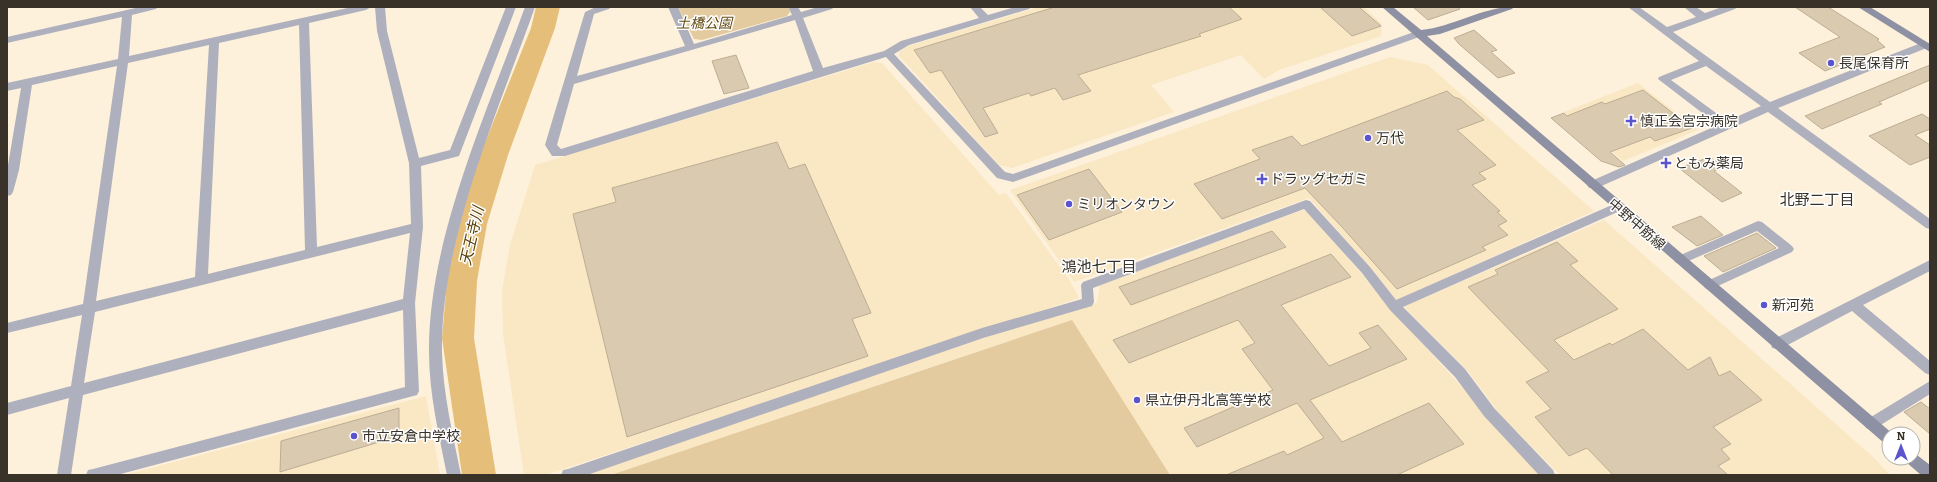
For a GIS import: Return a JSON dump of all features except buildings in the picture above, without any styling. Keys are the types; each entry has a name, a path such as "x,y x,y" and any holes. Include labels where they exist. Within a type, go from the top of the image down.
{"main road":[{"name":"中野中筋線","path":"1387,7 1881,432"},
{"path":"1418,34 1436,32 1509,7"},
{"path":"1863,7 1927,47"},
{"path":"1920,466 1930,474"}],"street":[{"path":"7,40 153,7"},
{"path":"7,87 366,7"},
{"path":"93,475 412,391 409,303 417,227 415,163 382,31 380,7"},
{"path":"415,163 455,153 464,124 492,58 511,7"},
{"path":"454,475 437,384 436,335 441,284 454,228 475,158 490,112 530,7"},
{"path":"606,7 590,12 583,41 569,82 551,145 556,153 568,151 888,53 905,43 1026,7"},
{"path":"673,7 691,48"},
{"path":"569,82 691,48 794,12 829,7"},
{"path":"975,7 986,19"},
{"path":"1633,7 1930,225"},
{"path":"1689,7 1703,17"},
{"path":"1665,31 1732,7"},
{"path":"794,12 800,21 819,74"},
{"path":"64,475 123,61 127,13"},
{"path":"304,21 311,253"},
{"path":"888,53 1001,175 1013,178 1418,34"},
{"path":"201,280 214,41"},
{"path":"1592,185 1769,107 1927,47"},
{"path":"1706,62 1663,79 1726,126"},
{"path":"7,192 13,170 27,83"},
{"path":"568,475 975,336 1088,302 1087,285 1306,204 1366,270 1394,306 1460,373 1489,412 1548,475"},
{"path":"1394,306 1618,207"},
{"path":"1680,260 1758,225 1788,249 1709,285"},
{"path":"7,328 417,227"},
{"path":"1777,344 1930,265"},
{"path":"7,409 409,303"},
{"path":"1853,304 1930,369"},
{"path":"1871,424 1930,387"}],"shaded area":[{"path":"1039,7 1364,7 1382,24 1381,36 1279,70 1264,79 1241,55 1151,85 1174,112 1012,168 999,165 899,56 899,52 908,46"},
{"path":"1390,57 1428,65 1594,211 1395,301 1374,272 1309,198 1074,282 1010,190"},
{"path":"874,62 882,63 999,195 1006,193 1070,281 1079,298 545,475 524,475 503,334 502,291 510,245 535,165"},
{"name":"慎正会宮宗病院","path":"1638,83 1698,130 1623,161 1564,112"},
{"name":"県立伊丹北高等学校","path":"1303,210 1312,214 1389,307 1542,475 583,475 1018,325 1097,303 1100,285"},
{"path":"1604,220 1871,455 1890,475 1560,475 1502,417 1468,371 1407,310 1405,306"},
{"name":"市立安倉中学校","path":"426,396 440,475 124,475"}],"green space":[{"name":"土橋公園","path":"678,7 788,7 790,12 787,16 702,40 694,39"},
{"path":"1072,320 1170,475 611,475"}],"waterway":[{"name":"天王寺川","path":"479,475 458,338 462,281 473,224 494,155 543,28 548,7"}],"place":[{"name":"長尾保育所","path":"1831,63"},
{"name":"慎正会宮宗病院","path":"1631,121"},
{"name":"万代","path":"1368,138"},
{"name":"ともみ薬局","path":"1666,163"},
{"name":"ドラッグセガミ","path":"1262,179"},
{"name":"ミリオンタウン","path":"1069,204"},
{"name":"新河苑","path":"1764,305"},
{"name":"県立伊丹北高等学校","path":"1137,400"},
{"name":"市立安倉中学校","path":"354,436"}],"district":[{"name":"北野二丁目","path":"1817,200"},
{"name":"鴻池七丁目","path":"1099,267"}]}
